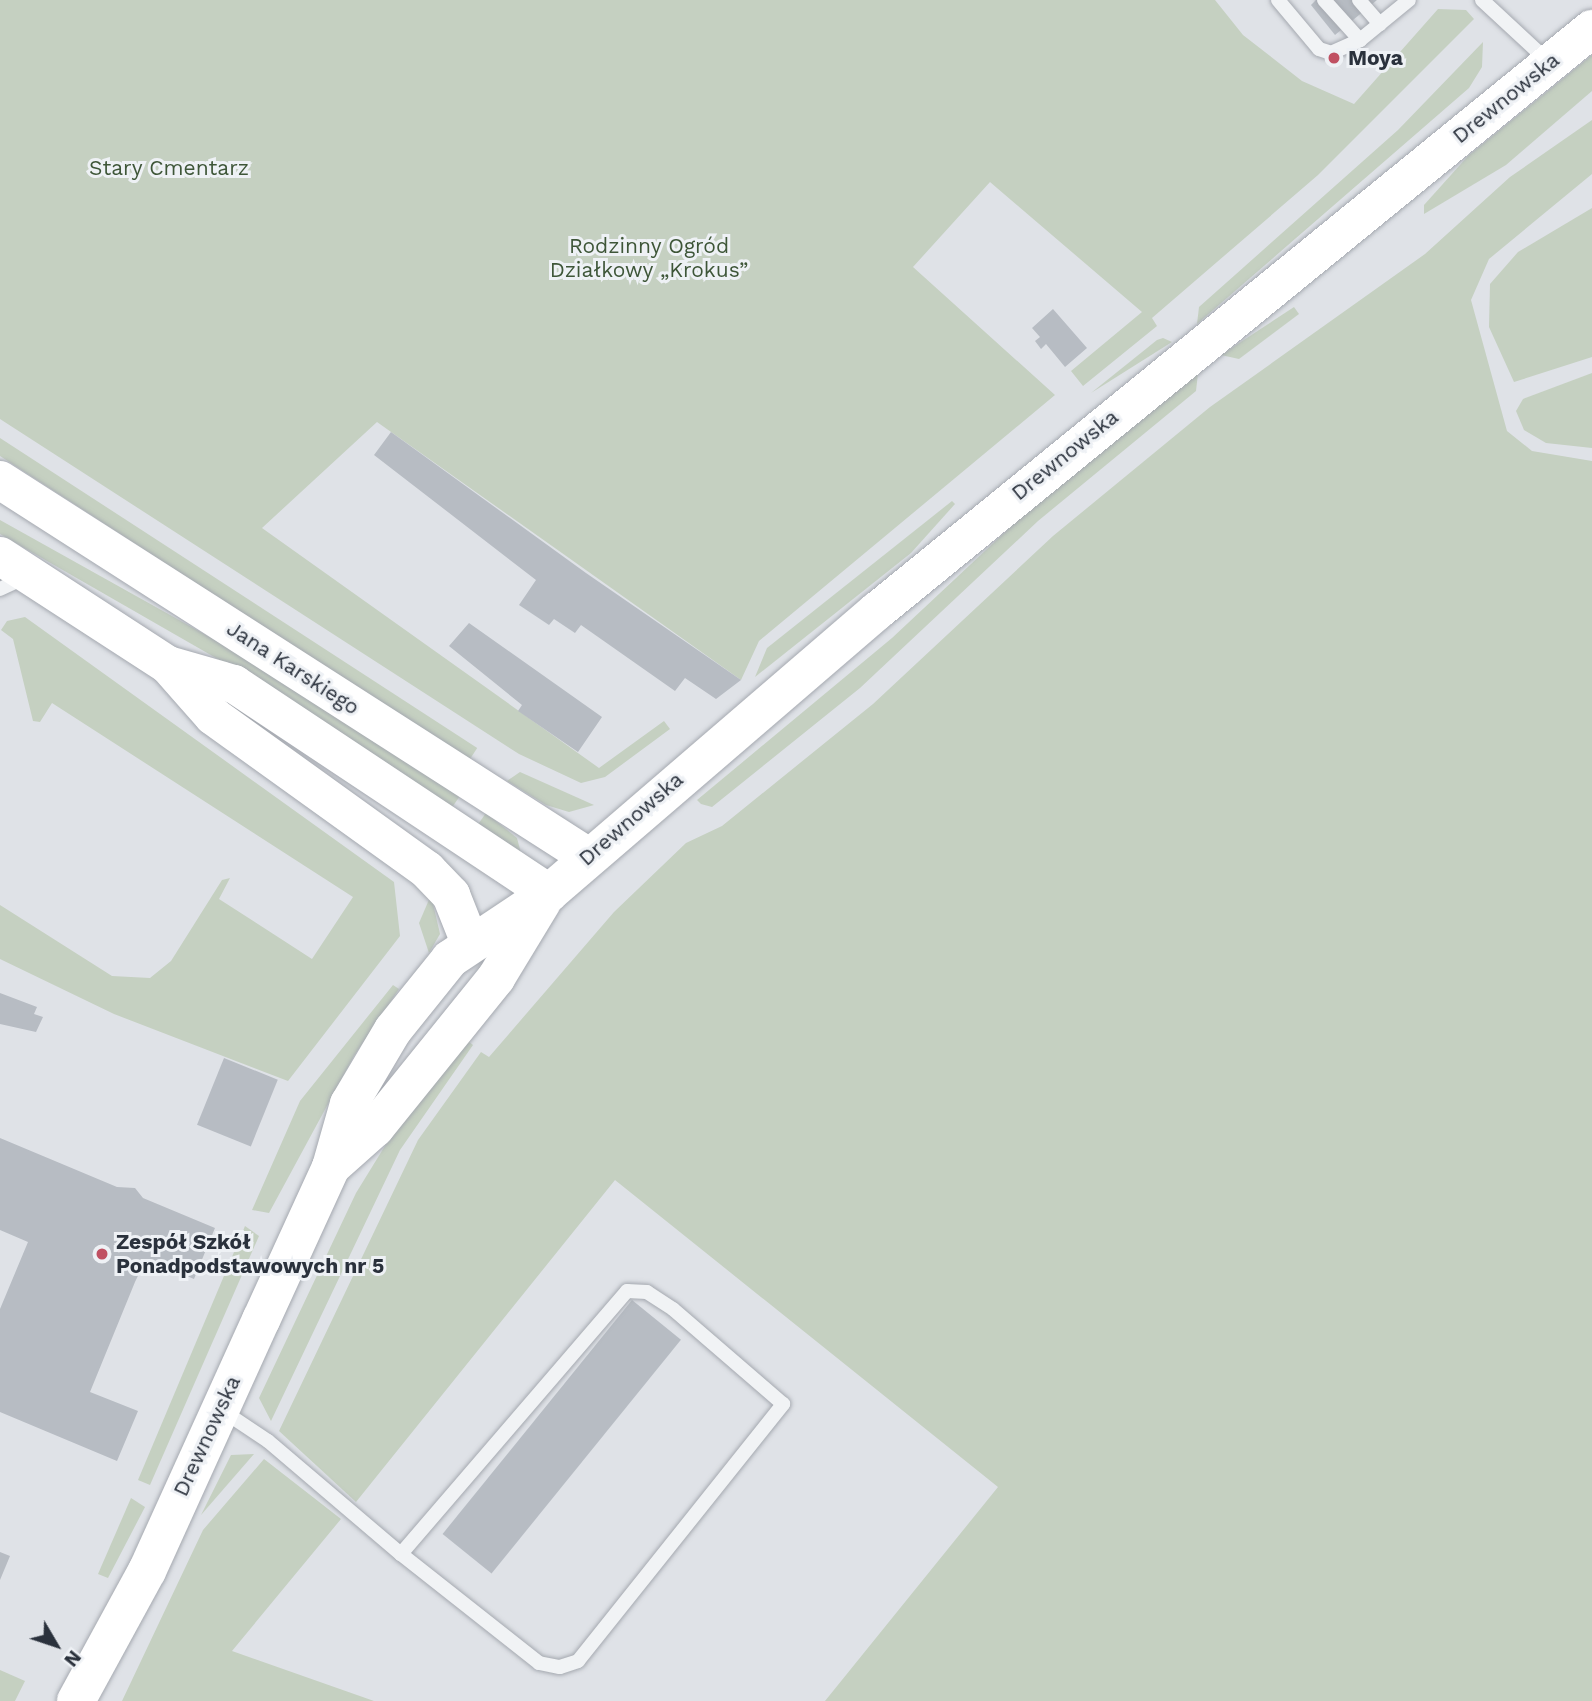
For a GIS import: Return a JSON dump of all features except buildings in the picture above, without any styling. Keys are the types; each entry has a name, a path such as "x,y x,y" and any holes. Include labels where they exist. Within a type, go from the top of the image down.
{"main road":[{"name":"Drewnowska","path":"76,1701 147,1571 331,1167 349,1104 371,1065 419,996 470,943 549,893 587,856 1004,506 1592,29"},
{"name":"Jana Karskiego","path":"0,480 587,856"},
{"name":"Jana Karskiego","path":"10,574 168,665 234,684 549,893"},
{"name":"Jana Karskiego","path":"168,665 213,716 439,880 460,910 470,943"},
{"name":"Drewnowska","path":"331,1167 375,1128 496,978 549,893"}],"lane":[{"path":"1278,0 1319,48 1345,50 1405,1"},
{"path":"1324,0 1360,40"},
{"path":"1359,0 1380,23"},
{"path":"1482,0 1550,63"},
{"path":"220,1409 268,1441 401,1554 539,1663 560,1667 578,1661 783,1404 673,1309 647,1292 627,1291 401,1554"}],"green space":[{"path":"0,0 1215,0 1243,35 1302,81 1354,104 1438,9 1466,10 1474,19 1318,175 1152,318 1157,326 1083,386 1071,371 1142,312 990,182 913,267 1055,395 759,641 741,680 377,422 262,528 599,768 664,721 670,729 605,777 581,783 519,754 0,419"},
{"path":"1483,42 1482,67 1469,88 1197,324 1199,307 1398,130"},
{"path":"1592,55 1592,91 1506,165 1424,214 1424,205 1468,156"},
{"path":"1592,120 1592,174 1489,259 1471,300 1507,431 1532,451 1592,461 1592,1701 825,1701 998,1487 615,1180 356,1502 279,1431 418,1140 481,1052 489,1057 614,912 686,843 722,826 873,704 1053,536 1210,407 1425,254 1510,177"},
{"path":"1592,208 1592,357 1514,382 1489,327 1490,284 1518,252"},
{"path":"1294,307 1299,314 1239,359 1221,355"},
{"path":"1163,338 1172,342 1091,393 1157,340"},
{"path":"1198,373 1196,391 1038,521 860,688 712,807 697,800 892,638 1020,518"},
{"path":"1592,373 1592,448 1546,443 1524,430 1516,411 1523,399"},
{"path":"0,438 477,748 469,760 0,456"},
{"path":"952,501 955,504 911,553 755,677 767,648"},
{"path":"0,520 231,649 460,796 448,813 268,688 0,534"},
{"path":"25,617 394,882 400,936 288,1081 114,1014 0,959 0,905 112,976 150,978 171,961 222,880 230,878 219,899 312,959 353,897 52,703 40,722 33,721 13,639 1,630 7,621"},
{"path":"520,772 594,805 569,812 546,805 507,781"},
{"path":"486,813 517,838 522,857 474,830"},
{"path":"431,895 440,934 429,953 419,923"},
{"path":"393,985 399,989 354,1056 269,1213 252,1210 300,1101"},
{"path":"468,1041 473,1045 400,1150 271,1421 259,1398 356,1193 388,1141"},
{"path":"245,1226 259,1236 150,1485 138,1480"},
{"path":"254,1454 201,1515 231,1455"},
{"path":"264,1459 341,1519 232,1651 374,1701 122,1701 203,1530"},
{"path":"131,1498 145,1507 108,1578 98,1574"},
{"path":"0,1670 25,1681 15,1701 0,1701"}],"place":[{"name":"Moya","path":"1334,58"},
{"name":"Zespół Szkół Ponadpodstawowych nr 5","path":"102,1254"}],"park label":[{"name":"Stary Cmentarz","path":"169,168"},
{"name":"Rodzinny Ogród Działkowy „Krokus”","path":"649,258"}]}
